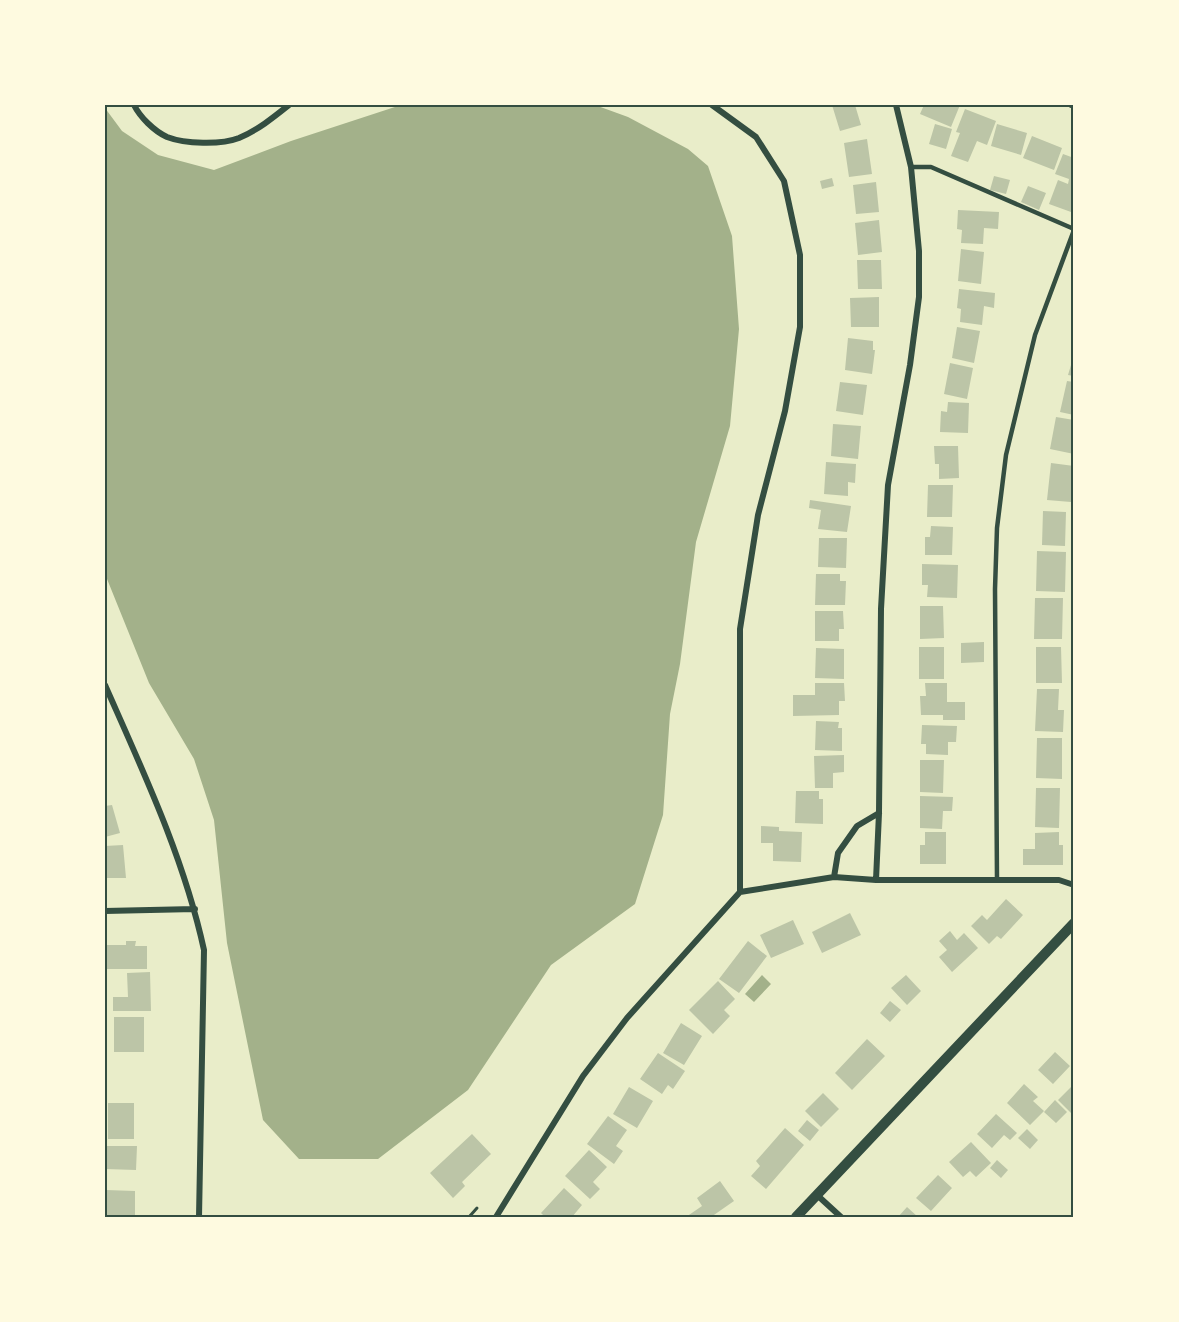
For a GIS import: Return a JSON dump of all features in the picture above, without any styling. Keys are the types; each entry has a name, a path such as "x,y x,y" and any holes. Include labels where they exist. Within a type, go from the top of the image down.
{"street":[{"path":"134,105 139,115 166,136 201,143 238,139 269,122 290,105"},
{"path":"712,105 756,137 784,181 800,255 800,327 785,411 758,515 740,629 740,892"},
{"path":"876,880 879,813 880,609 888,485 910,365 919,297 919,251 911,167 896,105"},
{"path":"105,685 151,788 195,909 204,950 199,1217"},
{"path":"834,877 838,853 857,826 879,813"},
{"path":"496,1217 589,1068 627,1018 740,892 834,877 876,880 1059,880 1074,885"},
{"path":"105,911 195,909"},
{"path":"796,1217 1074,923"},
{"path":"817,1195 841,1217"}],"lane":[{"path":"911,167 931,167 1074,230 1035,335 1006,455 999,518 995,589 997,880"}],"path":[{"path":"469,1217 477,1208"}],"shaded area":[{"path":"401,105 595,105 628,117 688,149 708,166 732,236 739,329 730,426 696,542 680,664 670,714 663,815 635,904 551,965 468,1090 378,1159 299,1159 263,1120 227,943 214,820 194,759 149,683 105,574 105,108 122,131 158,155 214,170 291,141"},
{"path":"762,975 771,984 754,1002 745,994"}],"building":[{"path":"832,105 855,105 861,125 840,131"},
{"path":"924,105 960,105 951,127 920,114"},
{"path":"965,109 996,121 987,145 977,141 968,162 951,156 960,133 956,132"},
{"path":"935,124 952,129 946,149 929,144"},
{"path":"997,124 1027,133 1021,155 991,146"},
{"path":"1032,136 1062,148 1054,170 1023,158"},
{"path":"867,139 872,174 849,177 844,143"},
{"path":"1063,154 1074,158 1074,202 1071,212 1049,204 1058,180 1068,184 1069,179 1055,174"},
{"path":"994,176 1010,180 1006,194 990,190"},
{"path":"832,178 834,186 822,189 820,181"},
{"path":"876,182 879,212 856,214 853,185"},
{"path":"1028,186 1046,193 1039,210 1021,202"},
{"path":"958,210 999,212 998,229 984,228 983,244 961,243 962,230 957,229"},
{"path":"879,220 882,252 858,255 855,223"},
{"path":"961,249 984,252 981,284 958,281"},
{"path":"857,260 881,260 882,289 858,289"},
{"path":"959,289 995,293 994,308 984,306 982,325 960,322 961,309 957,308"},
{"path":"879,297 879,327 851,327 850,298"},
{"path":"957,327 980,331 974,363 952,358"},
{"path":"848,338 873,341 873,350 875,350 872,374 845,370"},
{"path":"1074,355 1074,376 1068,375"},
{"path":"950,363 973,368 967,399 944,394"},
{"path":"1067,381 1074,382 1074,415 1060,412"},
{"path":"840,382 867,385 863,415 836,411"},
{"path":"948,402 969,403 968,433 940,432 941,411 947,412"},
{"path":"1056,417 1074,420 1074,454 1050,449"},
{"path":"833,424 861,426 858,459 831,456"},
{"path":"934,446 958,446 959,478 939,479 939,464 935,464"},
{"path":"826,462 856,464 855,483 848,482 848,496 824,494"},
{"path":"1051,463 1074,466 1071,502 1047,500"},
{"path":"928,485 953,485 952,517 927,517"},
{"path":"810,500 851,506 847,532 818,529 821,510 809,508"},
{"path":"1043,511 1066,512 1065,546 1042,545"},
{"path":"931,526 953,527 952,555 925,555 925,537 930,537"},
{"path":"819,538 847,538 846,568 818,567"},
{"path":"1037,551 1066,552 1065,592 1036,591"},
{"path":"922,564 958,565 957,598 927,597 928,585 922,585"},
{"path":"816,574 840,574 840,581 846,581 845,605 815,605"},
{"path":"1035,598 1063,598 1062,639 1034,639"},
{"path":"920,606 943,606 944,638 920,639"},
{"path":"815,611 843,611 844,629 839,629 839,641 815,641"},
{"path":"984,642 984,662 961,663 961,643"},
{"path":"919,647 944,647 944,679 919,679"},
{"path":"1036,647 1061,647 1062,683 1036,683"},
{"path":"816,648 844,649 844,679 815,678"},
{"path":"815,683 844,683 845,701 839,701 839,715 793,716 793,695 815,695"},
{"path":"925,683 947,683 947,702 965,702 965,720 943,720 943,715 921,715 920,696 926,696"},
{"path":"1037,689 1059,689 1058,710 1064,710 1063,732 1035,731"},
{"path":"816,721 839,722 838,728 842,728 842,751 815,750"},
{"path":"922,725 957,726 956,742 948,742 948,755 926,754 926,744 921,744"},
{"path":"1037,738 1062,738 1062,779 1036,778"},
{"path":"844,755 844,772 833,773 833,788 815,788 814,756"},
{"path":"920,760 944,760 943,793 920,792"},
{"path":"1036,788 1060,788 1059,828 1035,827"},
{"path":"796,791 819,791 819,799 823,799 823,824 795,823"},
{"path":"920,796 953,797 952,811 943,811 942,829 920,828"},
{"path":"112,805 120,833 105,837 105,806"},
{"path":"761,826 779,827 779,831 802,832 801,862 773,861 773,843 761,843"},
{"path":"925,832 946,832 946,864 920,864 920,845 925,845"},
{"path":"1059,832 1059,845 1063,845 1063,865 1023,865 1023,849 1035,849 1035,833"},
{"path":"123,845 126,878 105,878 105,846"},
{"path":"1006,899 1023,915 1001,939 997,936 989,944 971,926 982,915 987,920"},
{"path":"850,913 861,935 822,953 812,932"},
{"path":"793,920 804,944 771,958 760,935"},
{"path":"950,931 957,940 964,933 978,948 952,972 939,957 947,950 939,941"},
{"path":"126,941 136,941 135,946 147,946 147,969 105,969 105,945 126,945"},
{"path":"748,941 767,956 739,993 719,979"},
{"path":"150,972 151,1011 113,1011 113,997 128,997 127,973"},
{"path":"906,975 921,991 907,1005 891,988"},
{"path":"718,981 735,999 724,1010 730,1016 713,1034 689,1010"},
{"path":"890,1001 901,1010 890,1022 880,1013"},
{"path":"114,1017 144,1017 144,1052 114,1052"},
{"path":"681,1023 702,1036 684,1065 663,1053"},
{"path":"867,1039 885,1056 852,1090 835,1073"},
{"path":"1055,1052 1070,1066 1053,1084 1038,1070"},
{"path":"658,1053 685,1071 673,1089 668,1085 662,1094 640,1079"},
{"path":"1024,1084 1038,1097 1033,1101 1044,1111 1030,1125 1007,1103"},
{"path":"629,1087 653,1101 637,1128 613,1114"},
{"path":"1071,1087 1074,1090 1074,1116 1058,1100"},
{"path":"823,1093 839,1109 821,1127 805,1111"},
{"path":"1055,1100 1067,1112 1056,1123 1044,1112"},
{"path":"108,1103 134,1103 134,1139 108,1139"},
{"path":"996,1114 1017,1133 1010,1140 1004,1135 992,1148 977,1134"},
{"path":"608,1116 627,1130 616,1146 623,1151 614,1164 587,1144"},
{"path":"807,1120 819,1130 810,1141 798,1131"},
{"path":"785,1128 804,1145 766,1189 751,1176 760,1166 756,1161"},
{"path":"1027,1129 1038,1140 1030,1149 1018,1138"},
{"path":"472,1134 491,1154 462,1182 465,1186 453,1198 430,1173"},
{"path":"971,1142 991,1163 976,1177 970,1171 963,1177 949,1162"},
{"path":"105,1146 137,1146 136,1170 105,1169"},
{"path":"589,1150 607,1167 593,1182 600,1189 590,1199 565,1176"},
{"path":"997,1160 1008,1170 1001,1178 990,1168"},
{"path":"938,1175 952,1188 931,1211 916,1198"},
{"path":"720,1181 734,1201 711,1217 686,1217 702,1206 697,1198"},
{"path":"564,1188 582,1205 572,1217 545,1217 541,1213"},
{"path":"106,1190 135,1191 135,1216 106,1215"},
{"path":"907,1207 918,1217 898,1217"}]}
